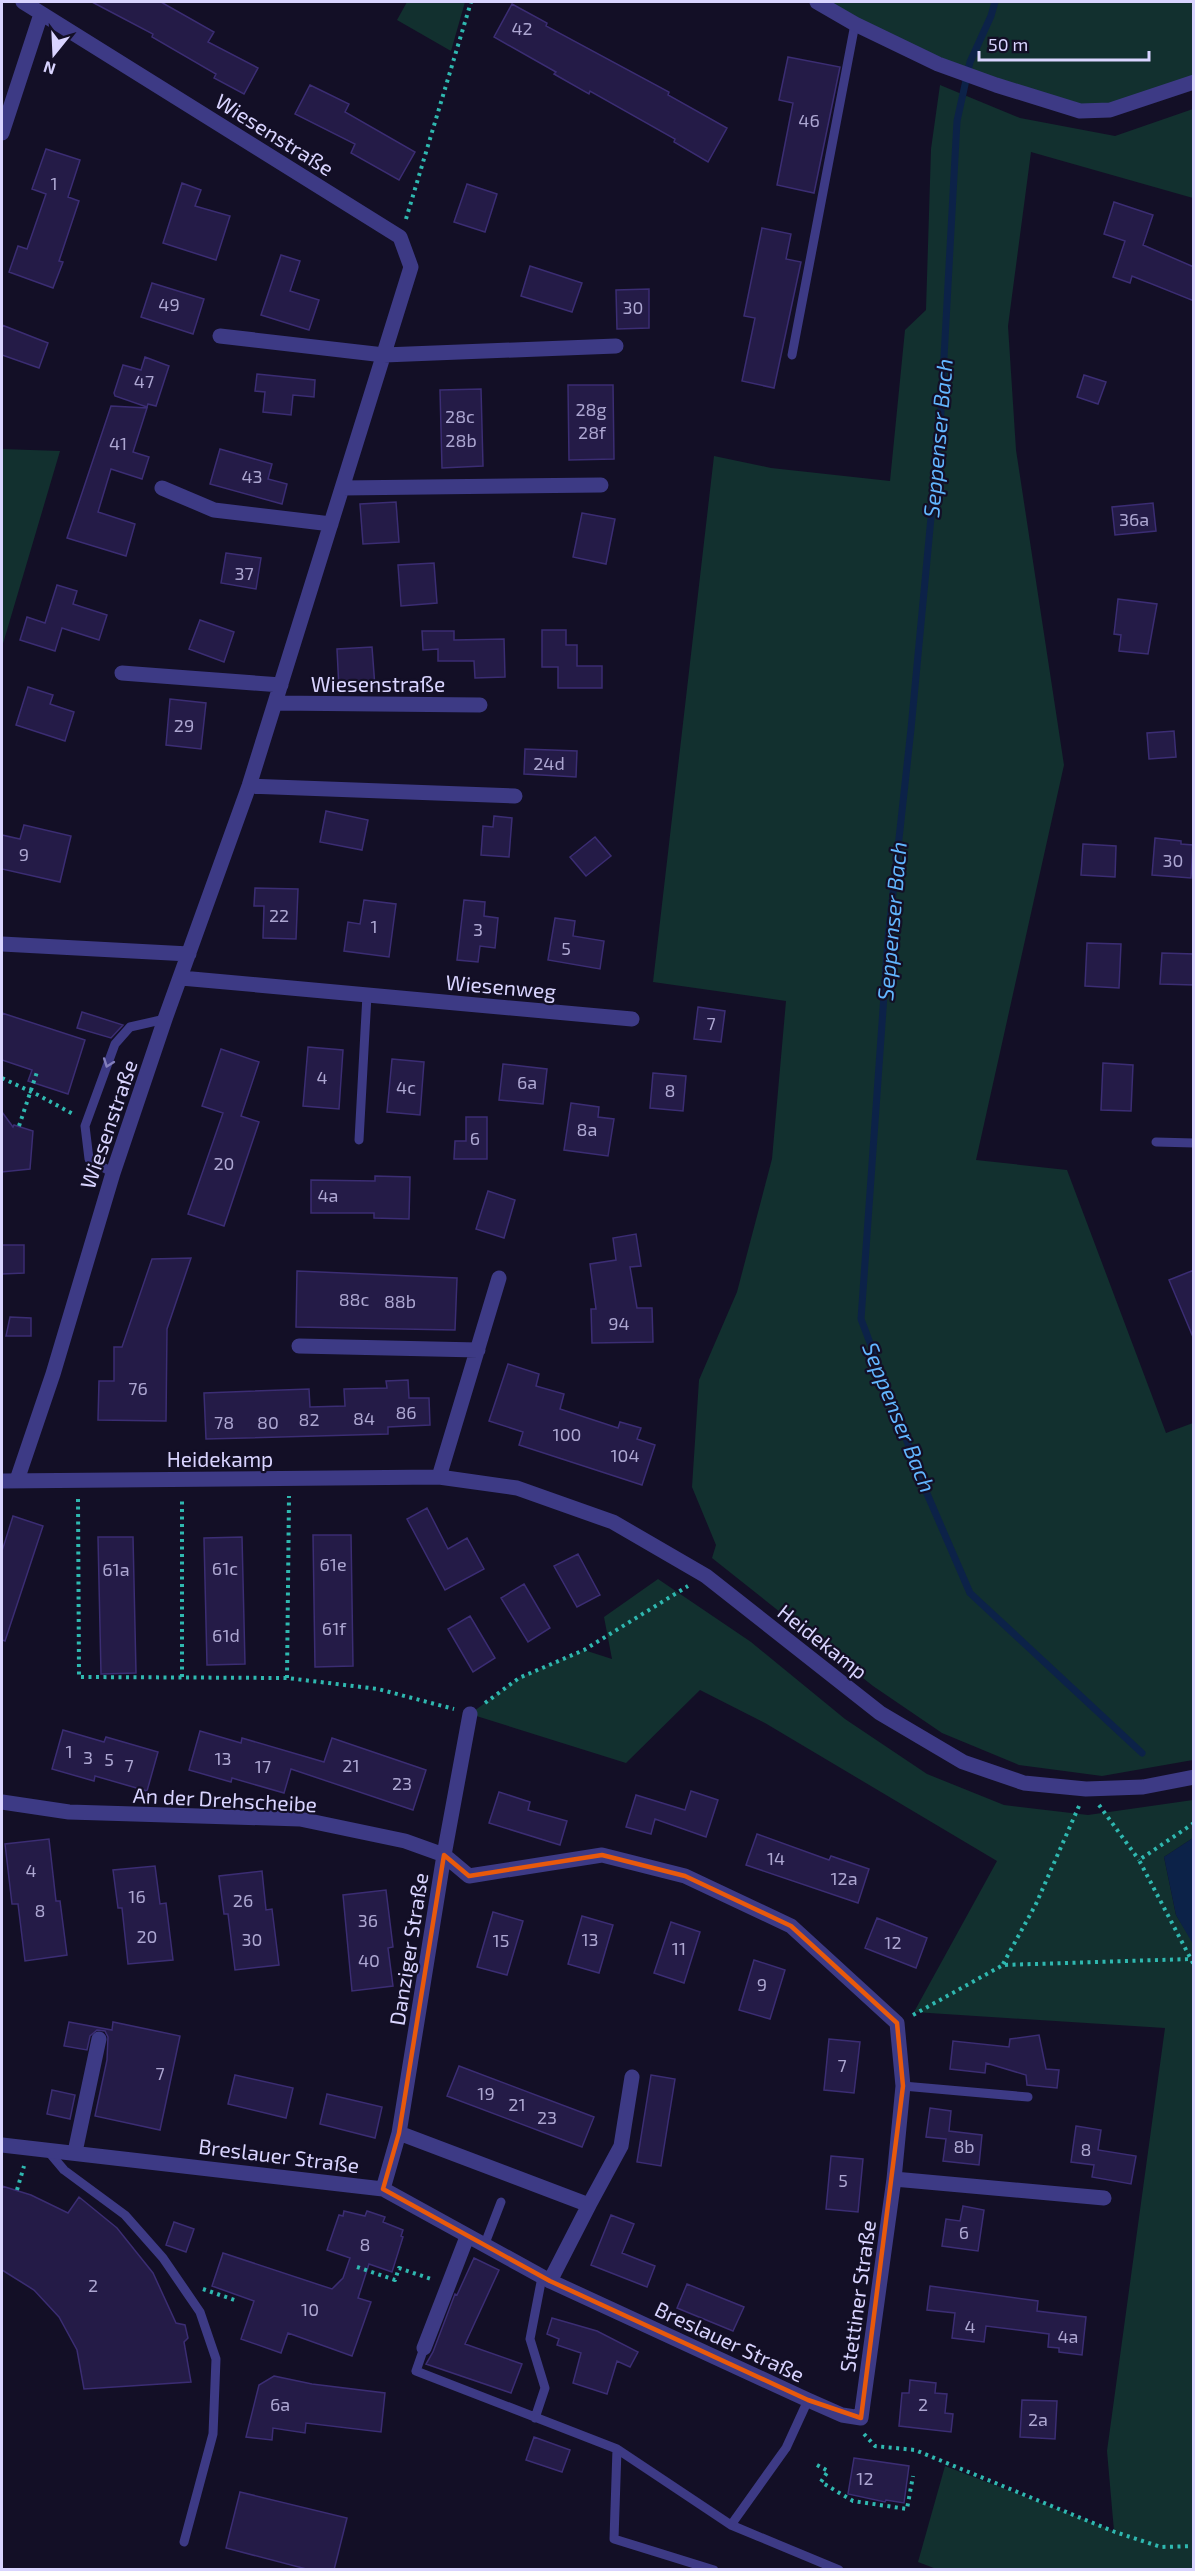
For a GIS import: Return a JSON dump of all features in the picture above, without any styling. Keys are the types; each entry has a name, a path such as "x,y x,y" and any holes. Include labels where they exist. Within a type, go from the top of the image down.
{"street":[{"name":"Wiesenstraße","path":"9,1480 53,1374 113,1173 165,1019 249,786 411,267 400,237 23,2"},
{"path":"817,2 855,24 938,63 996,85 1080,111 1110,110 1194,82"},
{"path":"2,133 41,14"},
{"path":"220,336 384,355 616,346"},
{"path":"342,488 601,485"},
{"path":"162,488 214,510 331,524"},
{"name":"Wiesenstraße","path":"122,673 281,685"},
{"name":"Wiesenstraße","path":"275,704 480,705"},
{"path":"249,786 515,796"},
{"path":"2,944 189,954"},
{"name":"Wiesenweg","path":"181,978 632,1019"},
{"path":"439,1477 500,1278"},
{"path":"299,1346 478,1350"},
{"name":"Heidekamp","path":"9,1480 439,1477 516,1488 613,1522 706,1576 880,1713 963,1762 1024,1783 1086,1789 1143,1787 1194,1777"},
{"name":"Danziger Straße","path":"383,2189 399,2133 444,1855 470,1714"},
{"name":"An der Drehscheibe","path":"2,1802 69,1812 300,1820 405,1841 444,1855"},
{"path":"444,1855 469,1876 602,1855 685,1876 791,1926 897,2024"},
{"name":"Stettiner Straße","path":"861,2418 894,2179 903,2086 897,2024"},
{"path":"75,2152 99,2039"},
{"path":"546,2279 621,2146 632,2077"},
{"path":"399,2133 589,2205"},
{"name":"Breslauer Straße","path":"2,2145 383,2189 466,2237 546,2279 808,2400 842,2415 861,2418"},
{"path":"894,2179 1104,2198"},
{"path":"424,2348 466,2237"}],"lane":[{"path":"792,355 855,24"},
{"path":"359,1140 367,995"},
{"path":"113,1173 89,1159 85,1126 115,1044 130,1027 165,1019"},
{"path":"1156,1142 1194,1143"},
{"path":"903,2086 1028,2097"},
{"path":"47,2149 64,2170 124,2215 163,2258 200,2312 216,2358 213,2434 184,2542"},
{"path":"484,2246 501,2202"},
{"path":"535,2418 545,2388 530,2339 546,2279"},
{"path":"424,2348 416,2371 617,2449 731,2525 839,2570"},
{"path":"731,2525 786,2448 808,2400"},
{"path":"617,2449 614,2539 714,2570"}],"path":[{"path":"400,237 471,2"},
{"path":"19,1126 37,1072"},
{"path":"2,1078 87,1122"},
{"path":"287,1678 289,1478"},
{"path":"182,1479 182,1677"},
{"path":"78,1480 79,1677 287,1678 378,1689 470,1714 519,1678 584,1650 706,1576"},
{"path":"682,1583 697,1594"},
{"path":"1003,1965 1036,1904 1086,1789 1139,1860 1194,1965"},
{"path":"1070,1803 1109,1803"},
{"path":"1139,1860 1194,1823"},
{"path":"897,2024 1003,1965 1190,1959"},
{"path":"17,2190 27,2147"},
{"path":"357,2267 395,2280 399,2268 448,2285"},
{"path":"861,2418 862,2431 875,2446 915,2450 1115,2532 1161,2547 1194,2546"},
{"path":"817,2465 828,2471 821,2482 853,2501 908,2509 913,2476"}],"highlighted area":[{"path":"444,1855 469,1876 602,1855 685,1876 791,1926 897,2023 903,2086 861,2418 808,2400 550,2281 383,2189 399,2133"}],"green space":[{"path":"407,2 465,2 451,51 397,20"},
{"path":"832,2 1193,2 1193,82 1110,110 1020,92 832,10"},
{"path":"940,85 1020,118 1115,136 1193,109 1193,198 1031,152 1008,326 1016,450 1064,765 976,1160 1067,1170 1166,1433 1193,1423 1193,1760 1102,1776 1019,1765 942,1733 873,1686 712,1558 716,1545 692,1487 699,1380 737,1292 772,1159 786,1001 653,982 714,456 771,468 890,481 905,330 926,310 931,149"},
{"path":"2,449 60,451 2,647"},
{"path":"658,1579 751,1642 845,1719 927,1774 1004,1805 1088,1815 1193,1800 1193,1838 1164,1857 1176,1915 1194,1944 1193,2569 939,2570 918,2562 945,2466 1114,2531 1107,2451 1165,2028 914,2012 997,1861 765,1723 700,1690 626,1763 470,1714 519,1678 584,1650 612,1659 604,1617"}],"water":[{"path":"1193,1838 1193,1944 1176,1915 1164,1857"}],"building":[{"path":"92,2 161,2 214,32 208,42 258,68 244,94 214,78 216,74 152,37 153,34"},
{"path":"512,4 547,23 546,26 669,92 668,95 727,128 708,162 674,142 675,139 590,91 589,94 554,74 556,72 494,37"},
{"path":"788,57 840,67 814,193 777,185 793,103 779,100"},
{"path":"310,85 349,104 345,112 415,152 399,180 351,153 355,144 295,114"},
{"path":"46,149 80,160 68,197 79,201 59,261 63,262 53,288 9,272 18,246 27,249 46,194 32,189"},
{"path":"182,183 201,190 195,206 230,216 216,260 163,243"},
{"path":"467,184 497,194 485,232 454,222"},
{"path":"1114,202 1153,215 1143,245 1194,267 1194,301 1132,276 1130,283 1113,277 1125,241 1104,234"},
{"path":"762,228 791,234 786,259 801,262 774,388 742,381 755,318 744,316"},
{"path":"281,255 300,261 290,291 319,300 309,330 261,315"},
{"path":"530,266 582,283 572,312 521,296"},
{"path":"152,283 204,299 193,334 141,317"},
{"path":"649,289 649,328 617,329 616,290"},
{"path":"2,325 48,343 39,368 2,355"},
{"path":"145,357 169,366 156,406 148,404 147,407 115,396 114,393 123,365 141,370"},
{"path":"257,374 315,380 314,397 293,395 291,415 263,412 265,392 255,391"},
{"path":"1084,375 1106,382 1098,404 1077,397"},
{"path":"568,385 613,385 614,459 569,460"},
{"path":"481,389 483,466 442,468 440,390"},
{"path":"111,406 147,408 133,452 149,457 142,479 111,469 98,512 135,524 126,556 67,538"},
{"path":"220,449 272,464 268,479 287,484 282,504 210,484"},
{"path":"396,502 399,542 363,544 360,504"},
{"path":"1153,503 1156,531 1115,535 1112,507"},
{"path":"582,513 615,519 606,564 573,557"},
{"path":"226,553 261,558 256,589 221,583"},
{"path":"434,563 437,603 401,606 398,565"},
{"path":"57,585 77,591 73,604 107,615 99,640 62,628 55,651 20,640 27,617 45,623"},
{"path":"1118,599 1157,604 1148,654 1119,651 1121,635 1114,634"},
{"path":"200,620 234,632 224,662 189,649"},
{"path":"542,630 566,630 566,645 577,645 577,666 602,666 602,688 558,688 558,667 542,667"},
{"path":"422,631 454,631 454,640 504,639 505,677 475,678 474,661 438,661 438,649 423,650"},
{"path":"372,647 375,687 339,689 337,649"},
{"path":"28,687 53,695 50,704 74,712 65,741 16,725"},
{"path":"170,699 206,703 201,749 166,745"},
{"path":"1174,731 1176,757 1149,759 1147,733"},
{"path":"525,749 577,751 576,777 524,774"},
{"path":"326,811 368,820 362,850 320,842"},
{"path":"494,816 512,818 509,857 481,855 483,826 493,827"},
{"path":"24,825 71,836 60,882 2,869 2,835 20,839"},
{"path":"595,837 611,856 586,876 570,857"},
{"path":"1155,838 1193,845 1191,878 1152,875"},
{"path":"1083,844 1116,846 1115,877 1081,875"},
{"path":"255,888 298,889 296,939 263,938 264,906 254,906"},
{"path":"364,900 396,904 389,957 344,951 348,922 360,924"},
{"path":"464,900 485,902 484,916 498,918 495,948 480,946 478,962 457,960"},
{"path":"555,918 575,921 573,936 604,941 600,969 548,960"},
{"path":"1087,943 1121,944 1119,988 1085,986"},
{"path":"1162,953 1194,954 1194,985 1160,984"},
{"path":"698,1007 725,1011 721,1042 694,1039"},
{"path":"82,1012 123,1025 111,1038 77,1028"},
{"path":"2,1013 85,1040 68,1094 28,1081 32,1070 2,1060"},
{"path":"308,1047 343,1050 339,1109 303,1106"},
{"path":"221,1049 259,1062 241,1116 259,1122 224,1226 188,1214 223,1113 202,1106"},
{"path":"392,1059 424,1062 420,1115 387,1112"},
{"path":"1103,1063 1133,1065 1131,1111 1101,1110"},
{"path":"503,1064 547,1069 543,1104 499,1100"},
{"path":"653,1073 686,1076 683,1111 650,1108"},
{"path":"571,1103 599,1107 598,1117 614,1119 608,1156 564,1150"},
{"path":"2,1112 13,1127 14,1125 33,1131 30,1169 2,1172"},
{"path":"466,1117 487,1117 487,1159 454,1159 455,1141 466,1141"},
{"path":"375,1176 410,1177 409,1219 374,1218 374,1213 311,1213 311,1180 375,1181"},
{"path":"488,1191 515,1200 504,1238 476,1229"},
{"path":"636,1234 641,1266 630,1267 637,1308 652,1308 653,1342 592,1343 591,1309 596,1309 590,1264 616,1260 613,1238"},
{"path":"2,1245 24,1245 24,1273 2,1274"},
{"path":"191,1258 167,1329 166,1421 98,1420 99,1381 114,1381 114,1347 122,1347 152,1259"},
{"path":"1194,1270 1194,1337 1193,1337 1169,1280"},
{"path":"297,1271 457,1278 455,1330 296,1327"},
{"path":"10,1317 31,1318 31,1336 6,1336"},
{"path":"508,1364 539,1374 536,1386 564,1394 560,1409 618,1428 620,1422 641,1428 637,1439 655,1445 642,1485 519,1445 523,1432 489,1421"},
{"path":"408,1380 409,1398 429,1398 430,1425 388,1427 388,1434 206,1439 204,1393 309,1389 310,1407 345,1406 344,1389 387,1388 386,1381"},
{"path":"427,1508 448,1549 467,1538 484,1569 445,1590 407,1519"},
{"path":"13,1516 43,1526 5,1641 2,1640 2,1551"},
{"path":"313,1535 351,1535 353,1666 315,1667"},
{"path":"98,1537 133,1537 136,1673 101,1674"},
{"path":"242,1537 245,1664 207,1665 204,1538"},
{"path":"578,1554 600,1595 577,1607 554,1566"},
{"path":"524,1584 550,1628 528,1642 501,1598"},
{"path":"470,1616 495,1658 473,1672 448,1629"},
{"path":"63,1730 104,1742 106,1737 158,1752 147,1791 95,1776 94,1781 52,1769"},
{"path":"200,1731 241,1743 242,1738 324,1762 332,1738 426,1770 413,1810 291,1769 284,1793 232,1778 231,1782 189,1770"},
{"path":"691,1791 718,1800 706,1837 655,1819 651,1834 626,1827 636,1795 685,1810"},
{"path":"499,1792 530,1802 528,1810 567,1821 560,1845 489,1823"},
{"path":"757,1834 829,1860 831,1856 869,1869 858,1903 746,1865"},
{"path":"49,1839 56,1901 60,1901 67,1955 25,1961 18,1904 12,1904 5,1844"},
{"path":"155,1866 160,1904 166,1903 173,1960 128,1964 122,1908 118,1908 113,1870"},
{"path":"262,1871 266,1910 272,1909 279,1965 235,1970 228,1914 224,1914 219,1876"},
{"path":"386,1890 393,1947 388,1948 393,1986 352,1991 343,1895"},
{"path":"493,1912 523,1921 507,1975 477,1967"},
{"path":"582,1916 613,1925 599,1973 568,1964"},
{"path":"877,1918 927,1938 916,1968 865,1948"},
{"path":"671,1922 700,1932 684,1983 654,1973"},
{"path":"754,1960 785,1970 770,2019 739,2010"},
{"path":"69,2022 112,2030 113,2022 180,2036 160,2130 95,2116 107,2060 108,2037 105,2031 97,2030 90,2036 87,2050 64,2046"},
{"path":"1039,2035 1046,2069 1059,2070 1057,2088 1027,2085 1026,2075 986,2063 985,2073 950,2069 953,2041 1009,2047 1010,2039"},
{"path":"829,2039 860,2042 854,2093 824,2090"},
{"path":"459,2066 594,2117 582,2147 447,2096"},
{"path":"235,2075 293,2088 286,2118 228,2104"},
{"path":"651,2075 675,2079 661,2166 637,2162"},
{"path":"52,2090 75,2095 70,2119 47,2114"},
{"path":"327,2094 382,2107 375,2138 320,2124"},
{"path":"930,2108 951,2111 949,2131 982,2135 979,2165 943,2161 946,2139 926,2137"},
{"path":"1076,2126 1101,2130 1098,2150 1136,2156 1131,2184 1092,2177 1094,2165 1071,2162"},
{"path":"831,2156 863,2159 858,2212 826,2209"},
{"path":"2,2186 31,2195 68,2213 79,2197 117,2228 153,2273 176,2323 185,2325 188,2338 184,2342 191,2382 84,2389 77,2350 59,2317 34,2290 2,2270"},
{"path":"963,2206 984,2210 978,2251 942,2246 946,2219 960,2221"},
{"path":"344,2211 365,2216 367,2211 385,2217 383,2222 403,2230 392,2272 369,2264 358,2298 371,2302 352,2356 288,2333 281,2353 241,2339 254,2301 212,2286 223,2253 332,2289 343,2278 350,2258 327,2250 339,2215 343,2216"},
{"path":"611,2215 634,2224 622,2253 655,2266 647,2287 591,2265"},
{"path":"174,2222 194,2229 186,2252 166,2245"},
{"path":"474,2258 499,2270 465,2344 522,2364 511,2393 426,2364 433,2352 455,2294 457,2295"},
{"path":"687,2284 744,2307 733,2331 677,2308"},
{"path":"930,2286 1038,2301 1037,2311 1086,2317 1082,2355 1059,2352 1059,2348 1048,2347 1049,2334 986,2326 984,2342 952,2338 955,2313 927,2310"},
{"path":"552,2318 597,2331 638,2352 630,2367 617,2361 607,2394 573,2383 581,2353 557,2345 559,2339 547,2334"},
{"path":"274,2376 312,2384 385,2393 381,2432 306,2423 305,2433 273,2428 272,2440 246,2437 259,2385"},
{"path":"910,2380 936,2383 935,2393 947,2394 945,2413 953,2414 951,2432 899,2426 902,2393 909,2393"},
{"path":"1022,2400 1057,2401 1055,2439 1020,2437"},
{"path":"534,2437 570,2450 562,2472 526,2460"},
{"path":"854,2458 909,2466 904,2503 886,2500 885,2502 848,2494"},
{"path":"240,2492 347,2518 334,2570 310,2570 226,2548"}],"waterway":[{"name":"Seppenser Bach","path":"995,2 970,62 957,121 941,412 911,729 888,939 861,1319 925,1489 970,1593 1142,1753"}]}
